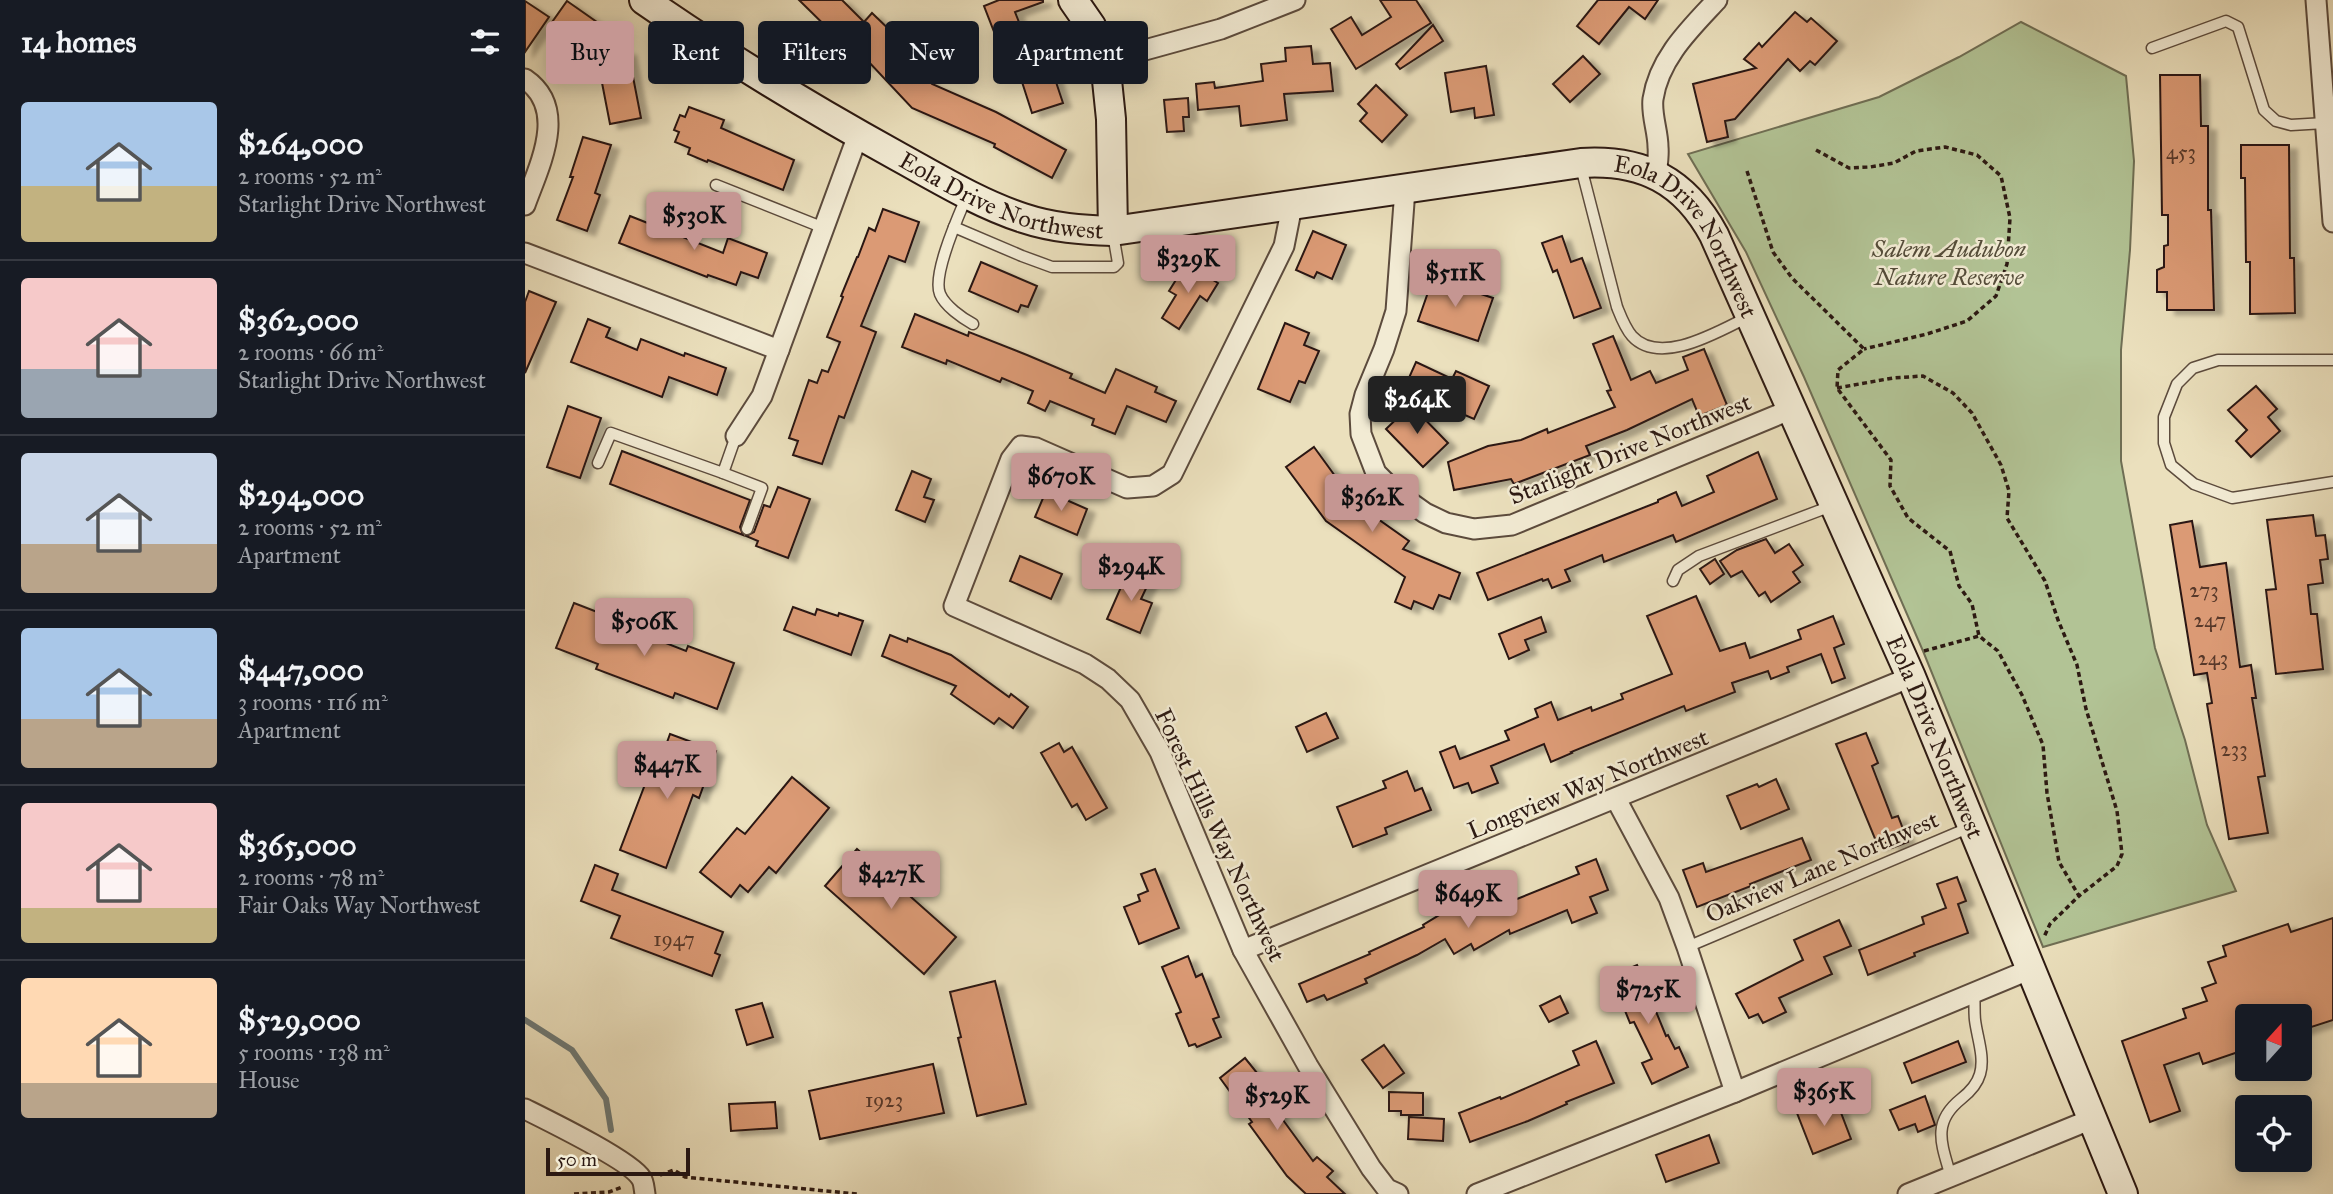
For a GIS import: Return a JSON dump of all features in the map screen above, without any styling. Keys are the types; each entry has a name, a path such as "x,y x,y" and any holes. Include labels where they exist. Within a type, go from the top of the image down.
{"main road":[{"name":"Eola Drive Northwest","path":"644,0 858,135 968,194 1022,218 1057,228 1113,231 1580,163 1616,162 1656,174 1684,193 1705,218 1911,677 1972,826 2037,958 2092,1119 2123,1194"},
{"path":"1073,0 1088,21"},
{"path":"1107,84 1111,119 1113,231"}],"street":[{"path":"1148,49 1221,29 1295,0"},
{"path":"1656,174 1658,146 1653,99 1661,71 1674,47 1717,0"},
{"path":"2316,0 2329,123 2333,222"},
{"path":"525,79 534,85 548,110 549,137 525,205"},
{"path":"736,436 762,396 858,135"},
{"name":"Starlight Drive Northwest","path":"1405,189 1396,311 1365,396 1360,414 1361,434 1376,473 1394,491 1425,513 1446,523 1474,529 1512,525 1792,409"},
{"name":"Forest Hills Way Northwest","path":"1292,206 1284,246 1173,474 1153,486 1127,488 1036,448 1021,446 1011,459 954,606 1085,664 1108,679 1131,700 1160,752 1243,950 1308,1066 1371,1168 1387,1189 1398,1194"},
{"path":"525,253 779,350"},
{"name":"Longview Way Northwest","path":"1243,950 1911,677"},
{"path":"1616,799 1664,888 1687,947 1735,1092"},
{"path":"1477,1194 1735,1092 1974,992 2037,958"},
{"path":"525,1109 631,1168 641,1177 645,1194"},
{"path":"1908,1194 2092,1119"}],"lane":[{"path":"2152,48 2226,21 2238,27 2264,110 2276,121 2291,125 2329,123"},
{"path":"1580,163 1617,307 1633,338 1645,345 1668,349 1750,316"},
{"path":"716,185 824,228"},
{"path":"968,194 954,227 938,286 941,297 973,324"},
{"path":"954,227 1052,267 1114,267 1118,263 1113,231"},
{"path":"2333,360 2218,360 2193,368 2177,384 2164,417 2164,443 2171,465 2194,484 2232,498 2333,482"},
{"path":"598,463 611,433 762,488 747,529"},
{"path":"723,473 736,436"},
{"path":"1673,582 1678,570 1699,556 1835,505"},
{"name":"Oakview Lane Northwest","path":"1687,947 1972,826"},
{"path":"1951,1177 1940,1139 1944,1121 1950,1108 1973,1089 1981,1073 1974,992"}],"path":[{"path":"1816,150 1849,168 1894,163 1916,151 1945,147 1977,155 2001,176 2010,218 2007,264 1996,296 1967,321 1864,349 1838,370 1837,388 1891,460 1890,486 1908,518 1950,551 1959,586 1972,604 1979,636 1998,651 2035,723 2043,745 2047,793 2059,862 2079,896"},
{"path":"1747,171 1773,252 1791,278 1864,349"},
{"path":"1837,388 1893,378 1923,376 1953,393 1972,413 2001,464 2009,491 2007,518 2045,581 2077,666 2086,709 2117,811 2122,853 2117,866 2079,896 2050,925 2037,958"},
{"path":"1923,651 1979,636"},
{"path":"674,1170 685,1177 857,1194"},
{"path":"574,1194 609,1192 621,1187"}],"green space":[{"name":"Salem Audubon Nature Reserve","path":"2021,22 2126,76 2134,161 2130,250 2121,350 2121,461 2155,648 2185,740 2207,825 2236,891 2043,947 1923,651 1804,377 1746,252 1688,154 1879,97"}],"building":[{"path":"799,0 842,0 863,21 820,21"},
{"path":"999,0 1043,0 1015,12 1019,21 993,21 993,29 984,6"},
{"path":"1380,0 1416,0 1431,23 1356,69 1331,29 1351,17 1362,35 1391,17"},
{"path":"1598,0 1658,0 1645,19 1629,7 1599,44 1577,26"},
{"path":"525,1 549,17 525,52"},
{"path":"567,1 595,21 553,21"},
{"path":"1795,12 1807,22 1811,18 1837,41 1815,65 1810,61 1800,71 1788,59 1735,119 1725,121 1728,137 1707,142 1693,84 1756,68 1744,59 1759,43 1762,47"},
{"path":"872,13 885,26 885,79 871,64 871,21 865,21"},
{"path":"1433,25 1443,41 1400,69 1396,64"},
{"path":"1311,46 1313,64 1330,63 1333,91 1284,94 1287,120 1241,126 1239,106 1198,110 1196,84 1214,82 1215,88 1263,81 1261,64 1286,61 1285,48"},
{"path":"1583,56 1600,74 1570,102 1553,84"},
{"path":"1486,66 1494,115 1475,118 1474,108 1451,112 1445,73"},
{"path":"2160,75 2200,75 2201,126 2208,126 2208,210 2211,210 2214,310 2167,310 2167,292 2157,292 2157,270 2164,267 2164,246 2168,245 2168,215 2162,215"},
{"path":"634,82 641,118 610,124 602,84"},
{"path":"890,84 932,84 996,112 1066,150 1052,178 994,147 995,144 912,108"},
{"path":"1023,84 1057,84 1063,103 1032,113"},
{"path":"1376,85 1407,115 1382,142 1360,121 1367,113 1358,104"},
{"path":"1188,98 1189,117 1183,117 1184,131 1167,132 1164,100"},
{"path":"689,107 724,120 721,128 794,160 783,190 688,154 690,148 675,142 679,132 674,130 680,115 685,117"},
{"path":"583,137 611,145 595,193 600,195 587,231 557,220 573,177 570,177"},
{"path":"2241,145 2289,145 2290,258 2294,258 2295,313 2250,314 2250,262 2246,262 2245,178 2241,178"},
{"path":"883,209 919,222 905,262 889,256 861,326 876,332 844,418 839,416 822,464 793,455 798,441 789,438 809,380 817,383 822,370 828,372 840,342 827,337 869,228 875,231"},
{"path":"630,216 723,253 728,238 767,253 758,278 741,272 736,285 708,275 707,277 619,243"},
{"path":"1313,231 1346,245 1332,279 1317,272 1314,278 1296,270"},
{"path":"1562,236 1571,262 1582,258 1601,308 1574,318 1557,270 1553,272 1542,243"},
{"path":"981,262 1037,286 1028,307 1021,305 1018,312 969,291"},
{"path":"1186,264 1218,283 1207,301 1200,296 1179,329 1162,318 1176,295 1169,291"},
{"path":"1433,278 1493,298 1478,341 1418,321"},
{"path":"529,291 556,302 525,373 525,302"},
{"path":"915,314 968,336 969,332 1027,355 1072,374 1070,378 1105,393 1116,369 1157,387 1155,392 1176,401 1166,422 1127,406 1115,434 1092,425 1094,419 1050,401 1045,411 1028,403 1033,391 1002,378 1000,382 947,360 946,364 902,347"},
{"path":"588,319 610,328 606,337 637,350 641,339 684,356 685,353 726,368 717,395 669,377 662,397 571,362"},
{"path":"1285,323 1309,333 1304,345 1319,351 1305,383 1299,381 1290,402 1258,389"},
{"path":"1613,336 1631,380 1650,371 1656,383 1688,370 1683,357 1704,349 1727,405 1699,416 1692,399 1586,446 1590,455 1514,484 1511,479 1454,490 1448,462 1488,446 1521,440 1547,429 1548,433 1615,407 1607,391 1611,390 1593,344"},
{"path":"1416,362 1452,379 1456,371 1489,386 1474,419 1404,389"},
{"path":"2256,386 2277,409 2268,417 2280,431 2251,457 2236,441 2247,430 2228,410"},
{"path":"1411,405 1448,443 1423,467 1386,429"},
{"path":"568,406 601,418 580,478 547,467"},
{"path":"1314,447 1354,502 1409,541 1403,549 1460,573 1450,599 1439,595 1433,609 1414,601 1411,609 1395,602 1405,577 1326,521 1286,467"},
{"path":"622,451 750,500 740,527 743,535 610,484"},
{"path":"1758,452 1777,499 1676,542 1673,535 1604,562 1602,555 1565,570 1570,581 1552,588 1548,579 1542,579 1488,600 1477,573 1658,502 1676,492 1682,506 1714,492 1707,476"},
{"path":"912,471 931,479 924,497 934,500 925,522 896,510"},
{"path":"778,487 810,499 788,558 756,546 758,541 746,536 754,532 764,505 770,507"},
{"path":"1046,491 1087,509 1077,535 1035,517"},
{"path":"2313,515 2316,536 2325,535 2328,559 2320,560 2323,583 2308,585 2311,614 2317,614 2323,669 2276,674 2266,590 2276,589 2267,520"},
{"path":"2192,521 2200,567 2226,563 2240,667 2251,665 2256,698 2252,698 2265,776 2258,777 2268,833 2229,839 2207,704 2212,703 2207,673 2194,675 2170,525"},
{"path":"1766,539 1775,553 1789,544 1803,565 1793,572 1800,582 1771,602 1765,592 1759,596 1742,571 1731,577 1720,561 1737,550"},
{"path":"1020,556 1062,574 1051,599 1010,581"},
{"path":"1715,559 1724,574 1710,584 1700,569"},
{"path":"1128,571 1150,580 1141,599 1152,603 1140,633 1107,619"},
{"path":"1696,596 1720,651 1745,643 1750,658 1801,639 1798,630 1833,616 1844,644 1834,648 1845,678 1832,683 1821,654 1787,667 1789,672 1771,679 1768,671 1732,683 1735,692 1686,711 1684,706 1551,762 1544,744 1491,766 1498,783 1472,793 1468,783 1454,788 1440,752 1455,746 1460,759 1509,740 1505,731 1538,717 1535,709 1551,702 1558,720 1591,707 1592,711 1623,699 1621,694 1672,674 1647,616"},
{"path":"574,603 618,620 617,624 686,651 688,646 734,663 717,709 675,693 673,698 596,669 598,664 556,648"},
{"path":"793,607 815,615 817,609 863,621 851,655 784,630"},
{"path":"1541,617 1546,632 1525,640 1529,650 1509,659 1499,634"},
{"path":"890,635 907,642 908,638 951,655 1009,697 1011,694 1028,707 1013,728 999,718 994,724 951,694 956,686 882,656"},
{"path":"1326,713 1338,738 1307,752 1296,727"},
{"path":"1866,733 1878,763 1872,766 1892,818 1898,816 1908,842 1892,848 1890,841 1878,846 1836,744"},
{"path":"670,734 716,751 699,798 693,795 666,868 620,850 649,774 655,776"},
{"path":"1059,743 1064,752 1072,747 1107,808 1086,820 1077,804 1072,807 1041,753"},
{"path":"1407,771 1415,791 1422,788 1431,810 1385,828 1387,834 1353,847 1337,807 1386,788 1383,781"},
{"path":"792,777 829,808 776,873 769,867 748,892 740,885 731,897 700,872 737,828 745,834"},
{"path":"1776,779 1789,809 1741,829 1727,796"},
{"path":"1802,838 1811,860 1697,907 1683,870 1703,863 1706,872"},
{"path":"857,849 956,937 924,974 825,886"},
{"path":"1596,859 1608,890 1590,897 1597,913 1572,923 1567,910 1510,934 1509,930 1474,950 1471,944 1454,954 1445,939 1365,979 1367,983 1327,1000 1324,995 1307,1002 1299,984 1370,954 1369,952 1424,927 1423,925 1456,905 1462,915 1482,903 1487,911 1579,874 1576,867"},
{"path":"595,865 618,874 612,890 723,932 715,953 720,955 712,976 611,938 620,916 581,901"},
{"path":"1155,869 1179,928 1139,944 1124,907 1140,901 1138,895 1148,891 1141,874"},
{"path":"1957,877 1966,901 1958,904 1968,933 1914,953 1915,956 1868,975 1859,950 1924,924 1922,917 1946,908 1937,884"},
{"path":"2333,918 2333,1020 2312,1027 2312,1004 2235,1004 2235,1053 2203,1064 2199,1053 2164,1065 2180,1111 2150,1122 2122,1041 2186,1018 2183,1009 2207,1001 2202,988 2216,983 2208,962 2226,956 2223,946 2288,924 2291,932"},
{"path":"1839,920 1851,946 1824,957 1832,974 1779,998 1786,1012 1763,1023 1758,1014 1749,1018 1736,994 1803,960 1794,940"},
{"path":"1188,956 1196,977 1202,974 1219,1017 1213,1019 1221,1037 1197,1047 1195,1044 1189,1046 1176,1014 1181,1012 1162,967"},
{"path":"1637,965 1666,1036 1668,1035 1675,1049 1679,1047 1688,1067 1652,1084 1642,1063 1652,1059 1634,1022 1630,1023 1611,976"},
{"path":"995,981 1026,1104 977,1116 950,992"},
{"path":"1560,996 1568,1013 1549,1022 1540,1006"},
{"path":"762,1003 773,1037 747,1045 736,1010"},
{"path":"1596,1041 1614,1083 1528,1121 1470,1142 1459,1113 1500,1097 1501,1099 1579,1065 1573,1051"},
{"path":"1958,1041 1966,1062 1912,1083 1904,1063"},
{"path":"1384,1045 1404,1073 1383,1088 1362,1060"},
{"path":"1245,1058 1270,1089 1264,1094 1313,1161 1317,1157 1333,1171 1327,1177 1345,1194 1306,1194 1287,1176 1220,1078"},
{"path":"933,1064 944,1113 820,1139 809,1091"},
{"path":"1389,1092 1423,1093 1423,1115 1401,1115 1401,1111 1389,1111"},
{"path":"1925,1096 1935,1125 1918,1132 1915,1124 1899,1130 1890,1110"},
{"path":"775,1102 777,1128 731,1131 729,1104"},
{"path":"1817,1105 1820,1111 1838,1105 1851,1139 1813,1154 1797,1113"},
{"path":"1409,1117 1444,1119 1443,1141 1408,1139"},
{"path":"1709,1135 1719,1163 1666,1182 1656,1155"}],"waterway":[{"path":"525,1020 572,1050 606,1099 611,1130"}]}
